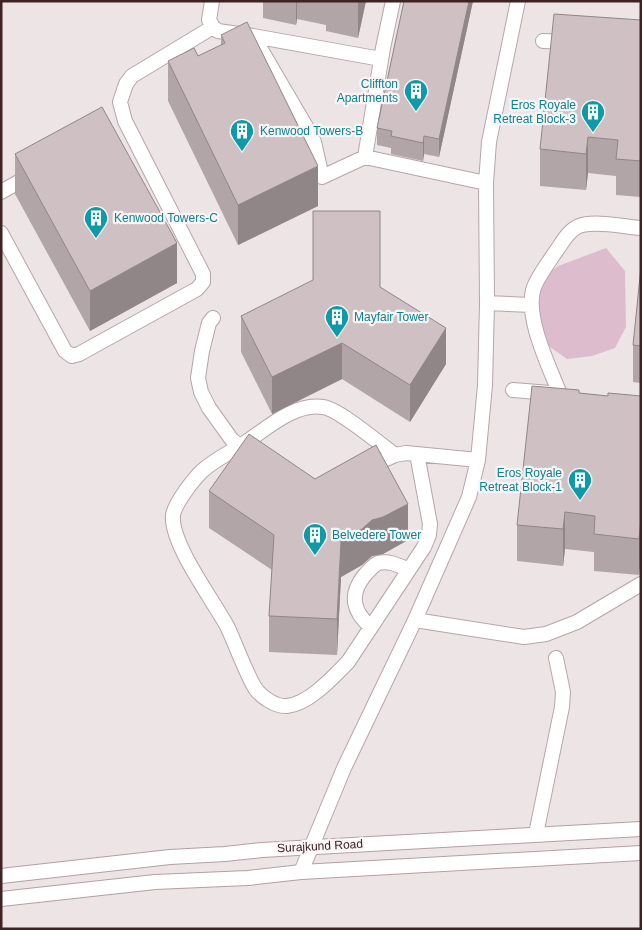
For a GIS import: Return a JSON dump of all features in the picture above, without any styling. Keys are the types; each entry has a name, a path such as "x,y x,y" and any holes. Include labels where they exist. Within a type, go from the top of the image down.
{"street":[{"path":"212,1 209,20 218,31 381,59"},
{"path":"365,157 381,59 393,1"},
{"path":"301,872 344,768 415,620 469,497 478,460 485,385 487,303 486,183 489,142 518,1"},
{"path":"1,233 65,351 72,356 79,354 197,289 203,282 203,274 121,123 120,102 126,84 132,76 213,27"},
{"path":"253,36 314,142 322,177 365,157 486,183"},
{"path":"542,41 582,43"},
{"path":"1,192 42,168"},
{"path":"560,394 533,322 531,305 534,288 540,274 570,232 579,226 590,223 641,228"},
{"path":"487,303 531,305"},
{"path":"213,318 202,352 198,378 201,392 209,408 232,440 257,457"},
{"path":"513,390 576,396"},
{"path":"395,455 337,412 324,406 304,408 279,419 240,446 217,459 201,472 176,505 173,522 174,529 183,551 225,624 256,689 268,700 286,706 304,701 332,678 348,662 424,547 429,535 430,524 417,454"},
{"path":"353,474 395,455 406,453 478,460"},
{"path":"371,627 362,619 356,607 355,595 358,584 368,570 378,563 391,562 409,570"},
{"path":"415,620 524,637 546,634 576,622 641,584"},
{"path":"536,834 562,707 563,692 556,658"},
{"name":"Surajkund Road","path":"1,876 170,858 313,846 641,829"},
{"name":"Surajkund Road","path":"1,899 155,882 210,878 248,878 301,872 641,854"}],"shaded area":[{"path":"606,248 625,271 626,327 615,348 592,356 567,359 550,347 538,332 536,291 543,278 558,266"}],"building":[{"name":"Cliffton Apartments","path":"404,1 469,1 439,139 424,136 423,143 391,136 392,131 377,128"},
{"name":"Eros Royale Retreat Block-3","path":"554,14 641,20 641,161 616,159 618,140 588,137 586,154 540,149"},
{"name":"Kenwood Towers-B","path":"247,22 318,166 238,205 168,61 194,48 198,56 225,43 221,35"},
{"path":"102,107 177,243 90,291 15,154"},
{"name":"Mayfair Tower","path":"313,211 380,211 380,287 446,328 410,385 342,343 272,377 241,316 313,280"},
{"path":"641,267 641,346 633,345"},
{"name":"Eros Royale Retreat Block-1","path":"532,386 579,390 579,393 608,396 608,393 641,396 641,519 639,539 594,534 595,516 565,512 563,529 517,525"},
{"name":"Belvedere Tower","path":"249,434 315,479 376,445 408,504 383,517 372,520 362,529 341,541 337,619 269,616 274,535 209,491"}],"place":[{"name":"Cliffton Apartments","path":"416,112"},
{"name":"Eros Royale Retreat Block-3","path":"593,133"},
{"name":"Kenwood Towers-B","path":"242,152"},
{"name":"Kenwood Towers-C","path":"96,239"},
{"name":"Mayfair Tower","path":"337,338"},
{"name":"Eros Royale Retreat Block-1","path":"580,501"},
{"name":"Belvedere Tower","path":"315,556"}]}
